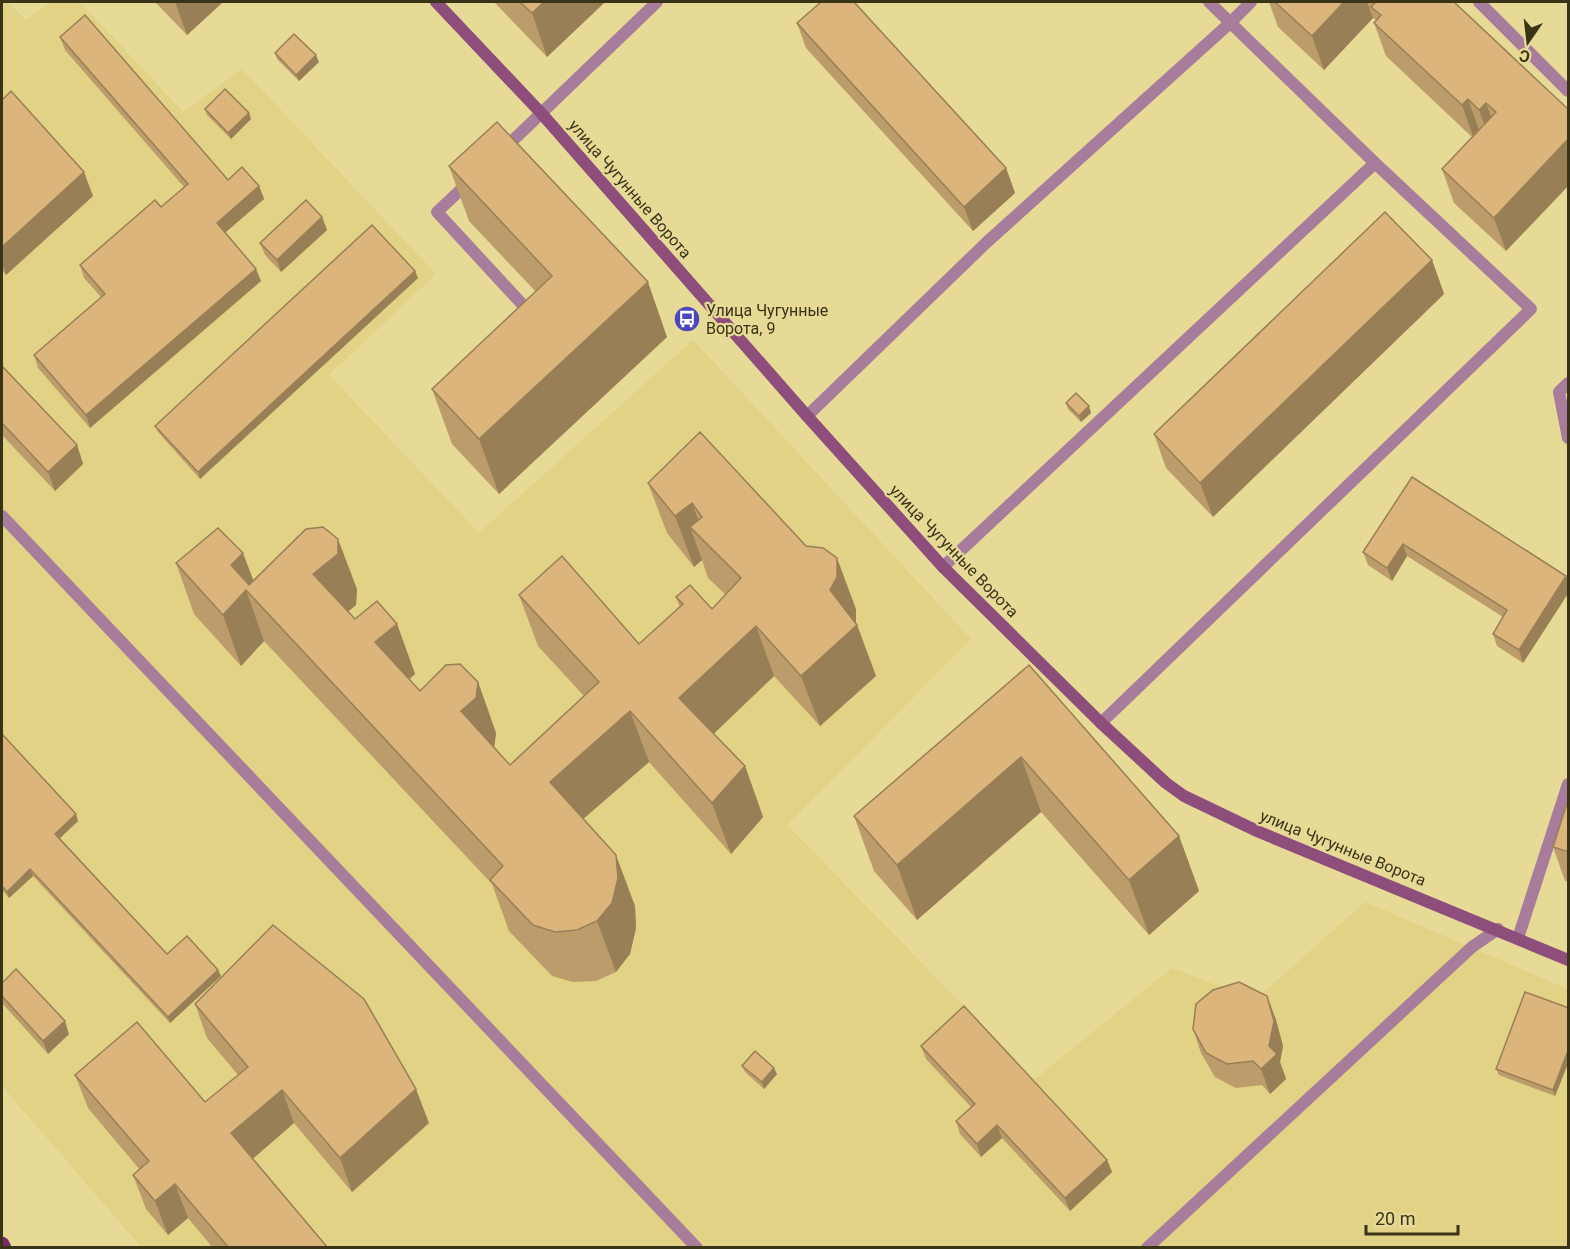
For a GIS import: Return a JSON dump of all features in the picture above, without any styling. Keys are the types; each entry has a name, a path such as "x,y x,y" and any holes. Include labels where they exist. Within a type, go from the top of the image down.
{"main road":[{"path":"2,1244 4,1248"}],"street":[{"name":"улица Чугунные Ворота","path":"436,2 542,114 943,567 1101,723 1166,783 1184,796 1257,831 1569,960"}],"lane":[{"path":"494,159 657,2"},
{"path":"1101,723 1531,309 1375,163 1209,2"},
{"path":"807,416 996,235 1251,2"},
{"path":"1479,2 1569,91"},
{"path":"943,567 1375,163"},
{"path":"477,174 437,212 539,322"},
{"path":"1569,383 1559,392 1569,438"},
{"path":"2,516 697,1248"},
{"path":"1518,938 1569,783"},
{"path":"1147,1248 1472,947 1498,929"}],"shaded area":[{"path":"2,2 8,2 26,20 50,2 80,2 183,112 242,69 436,274 329,375 479,533 693,340 971,639 787,825 1035,1079 1172,968 1255,1000 1365,902 1568,989 1568,1247 141,1247 2,1086"}],"building":[{"path":"520,2 544,2 532,13"},
{"path":"821,2 854,2 1006,168 964,207 797,23"},
{"path":"1275,2 1344,2 1312,36"},
{"path":"1376,2 1454,2 1569,110 1569,138 1494,218 1442,169 1496,112 1486,103 1479,110 1468,99 1462,105 1374,23 1381,15 1371,7"},
{"path":"85,15 228,180 242,167 259,186 217,223 256,269 86,415 34,355 105,294 80,265 155,200 161,207 188,184 60,37"},
{"path":"294,34 316,55 296,75 275,53"},
{"path":"225,89 249,113 228,133 205,109"},
{"path":"11,91 84,172 2,247 2,100"},
{"path":"497,122 648,282 479,439 432,389 552,276 449,166"},
{"path":"306,200 322,217 277,260 260,243"},
{"path":"1385,212 1432,260 1200,483 1154,434"},
{"path":"372,225 415,271 198,472 155,426"},
{"path":"2,366 77,445 48,472 2,423"},
{"path":"1076,393 1089,406 1079,416 1066,403"},
{"path":"700,432 806,546 823,548 837,558 837,577 830,590 857,625 801,676 756,626 679,698 745,766 712,803 630,711 550,782 616,855 618,878 612,903 597,921 577,930 555,932 533,925 490,880 503,866 246,590 223,615 176,563 218,528 243,553 231,565 249,585 306,529 323,527 338,539 338,554 313,574 355,619 377,601 397,624 375,642 420,691 446,665 460,664 478,682 476,698 461,711 510,765 599,682 519,595 562,556 639,644 683,604 676,597 690,585 712,609 741,578 690,527 702,517 692,503 675,516 648,483"},
{"path":"1412,477 1566,576 1519,650 1493,634 1507,610 1403,544 1387,568 1363,552"},
{"path":"1029,665 1179,836 1129,880 1021,757 897,865 854,816"},
{"path":"2,734 76,814 55,834 167,954 187,936 218,970 168,1017 30,869 7,892 2,886"},
{"path":"1569,797 1569,852 1553,847"},
{"path":"273,925 364,999 416,1089 340,1158 282,1090 231,1133 328,1248 229,1248 175,1184 155,1201 133,1175 149,1161 75,1075 137,1022 205,1102 248,1067 195,1004"},
{"path":"16,969 65,1021 43,1041 2,996 2,983"},
{"path":"1239,982 1267,996 1274,1021 1269,1046 1277,1054 1261,1069 1253,1061 1227,1064 1206,1053 1193,1029 1196,1004 1213,990"},
{"path":"1525,992 1569,1008 1569,1048 1553,1090 1496,1069"},
{"path":"964,1006 1107,1160 1065,1198 997,1125 977,1144 956,1121 975,1104 921,1046"},
{"path":"755,1051 774,1068 762,1082 742,1066"}],"place":[{"name":"Улица Чугунные Ворота, 9","path":"687,319"}]}
